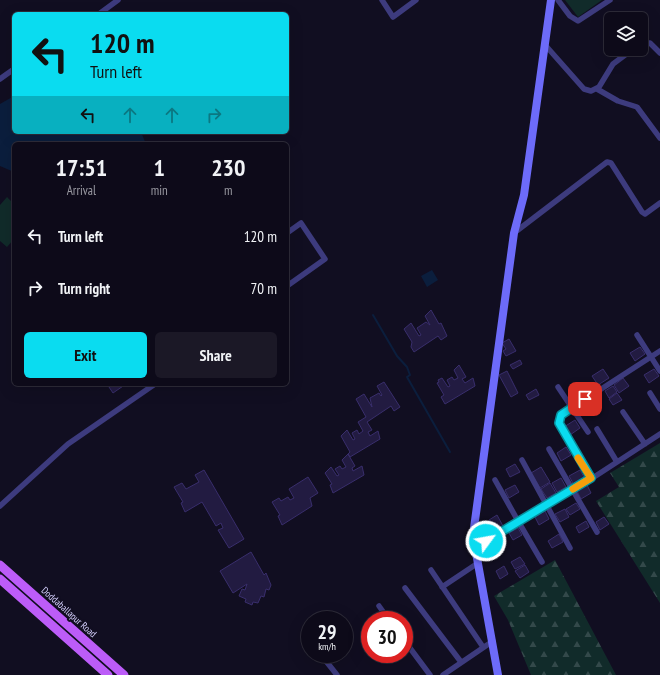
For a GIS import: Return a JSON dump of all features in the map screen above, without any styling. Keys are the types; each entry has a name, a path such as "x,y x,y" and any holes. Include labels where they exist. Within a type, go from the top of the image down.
{"main road":[{"path":"498,675 478,563 474,528 514,233 524,195 546,46 551,0"},
{"name":"Doddaballapur Road","path":"0,565 124,675"},
{"path":"0,578 108,675"}],"street":[{"path":"102,12 118,0"},
{"path":"382,0 393,17 416,0"},
{"path":"558,0 570,16 578,21 610,0"},
{"path":"648,43 650,43 660,53"},
{"path":"546,46 584,88 591,91 597,89 613,64 624,56"},
{"path":"0,79 12,70"},
{"path":"597,89 618,101 637,107 660,138"},
{"path":"514,233 607,162 611,163 642,212 645,214 660,203"},
{"path":"289,232 301,223 325,258 289,285"},
{"path":"637,335 660,371"},
{"path":"591,478 559,423 561,415 660,351"},
{"path":"0,506 68,444 152,386"},
{"path":"558,387 588,432"},
{"path":"650,393 660,409"},
{"path":"623,412 645,444"},
{"path":"597,429 617,462"},
{"path":"476,547 591,478 660,434"},
{"path":"549,449 597,532"},
{"path":"522,460 570,548"},
{"path":"495,480 542,562"},
{"path":"442,587 478,563"},
{"path":"431,570 483,647"},
{"path":"405,588 461,662"},
{"path":"379,606 383,611"},
{"path":"443,675 493,641"},
{"path":"413,652 430,675"},
{"path":"328,663 337,675"}],"green space":[{"path":"565,0 602,0 578,17"},
{"path":"7,197 12,202 12,241 7,247 0,241 0,205"},
{"path":"660,443 660,603 596,501 619,487 610,473"},
{"path":"555,560 616,675 531,675 508,620 494,596"}],"water":[{"path":"12,97 12,134 142,134 145,142 12,142 12,171 0,166 0,104"},
{"path":"432,270 438,280 427,287 421,276"}],"building":[{"path":"431,310 439,324 441,323 447,336 441,340 438,336 414,352 411,347 412,342 404,329 411,323 419,336 421,335 417,328 426,322 430,325 425,316"},
{"path":"509,339 516,351 506,356 503,351 506,349 502,343"},
{"path":"640,347 645,354 635,361 630,353"},
{"path":"520,360 522,364 513,369 510,365"},
{"path":"459,365 466,377 462,379 465,383 473,378 475,386 445,404 441,397 444,395 437,383 439,382 438,380 442,378 448,387 450,386 447,380 452,377 454,380 458,378 454,370"},
{"path":"603,369 609,378 598,385 592,376"},
{"path":"654,369 659,376 649,383 644,375"},
{"path":"507,371 518,393 511,397 499,375"},
{"path":"623,378 629,386 619,393 614,385"},
{"path":"384,382 400,407 394,411 391,406 367,422 372,430 368,432 370,436 378,431 380,439 350,457 348,454 350,452 341,436 347,430 353,440 355,439 352,433 357,430 359,434 363,431 358,422 366,417 356,399 364,394 372,407 370,398 379,393 381,396 382,395 377,386"},
{"path":"108,386 123,386 113,393"},
{"path":"613,386 617,392 609,398 605,391"},
{"path":"536,389 539,395 529,400 526,395"},
{"path":"617,393 622,400 613,405 609,399"},
{"path":"575,420 580,428 570,435 564,427"},
{"path":"566,447 571,455 561,461 557,453"},
{"path":"348,454 355,466 352,468 353,471 362,466 364,475 333,493 330,485 332,484 325,473 331,467 337,476 339,475 335,469 340,466 342,469 346,467 342,460"},
{"path":"515,464 520,472 510,477 506,469"},
{"path":"541,467 550,482 540,488 531,473"},
{"path":"204,470 244,539 229,548 218,530 223,528 221,523 216,526 202,502 185,512 181,503 183,502 174,487 182,483 186,489 199,482 195,475"},
{"path":"580,470 585,479 574,485 569,476"},
{"path":"308,477 318,493 310,498 312,506 282,525 278,516 280,515 272,502 279,498 281,501 288,497 290,500 294,498 289,489"},
{"path":"561,478 566,487 557,492 552,483"},
{"path":"550,483 556,493 547,498 541,489"},
{"path":"515,485 519,492 509,498 505,490"},
{"path":"587,485 591,493 581,499 577,491"},
{"path":"576,503 580,509 570,515 566,509"},
{"path":"565,509 569,517 560,522 555,514"},
{"path":"545,511 549,519 539,525 535,517"},
{"path":"497,515 503,526 495,530 489,520"},
{"path":"604,517 609,524 600,530 596,522"},
{"path":"586,521 589,527 579,533 576,527"},
{"path":"518,528 522,535 513,540 509,533"},
{"path":"559,534 563,542 552,548 548,541"},
{"path":"251,552 264,575 266,573 271,585 269,590 266,589 264,597 261,596 258,603 253,602 252,605 245,602 246,599 239,596 242,589 245,590 247,584 233,593 220,571"},
{"path":"520,557 525,564 515,569 511,562"},
{"path":"525,565 529,572 520,578 515,571"},
{"path":"504,566 508,574 500,579 496,571"}],"waterway":[{"path":"373,315 397,356 407,367 410,375 407,377 450,452"}],"slow traffic":[{"path":"573,489 591,478 578,458"}],"route":[{"path":"486,541 591,478 559,423 561,415 585,399"}]}
